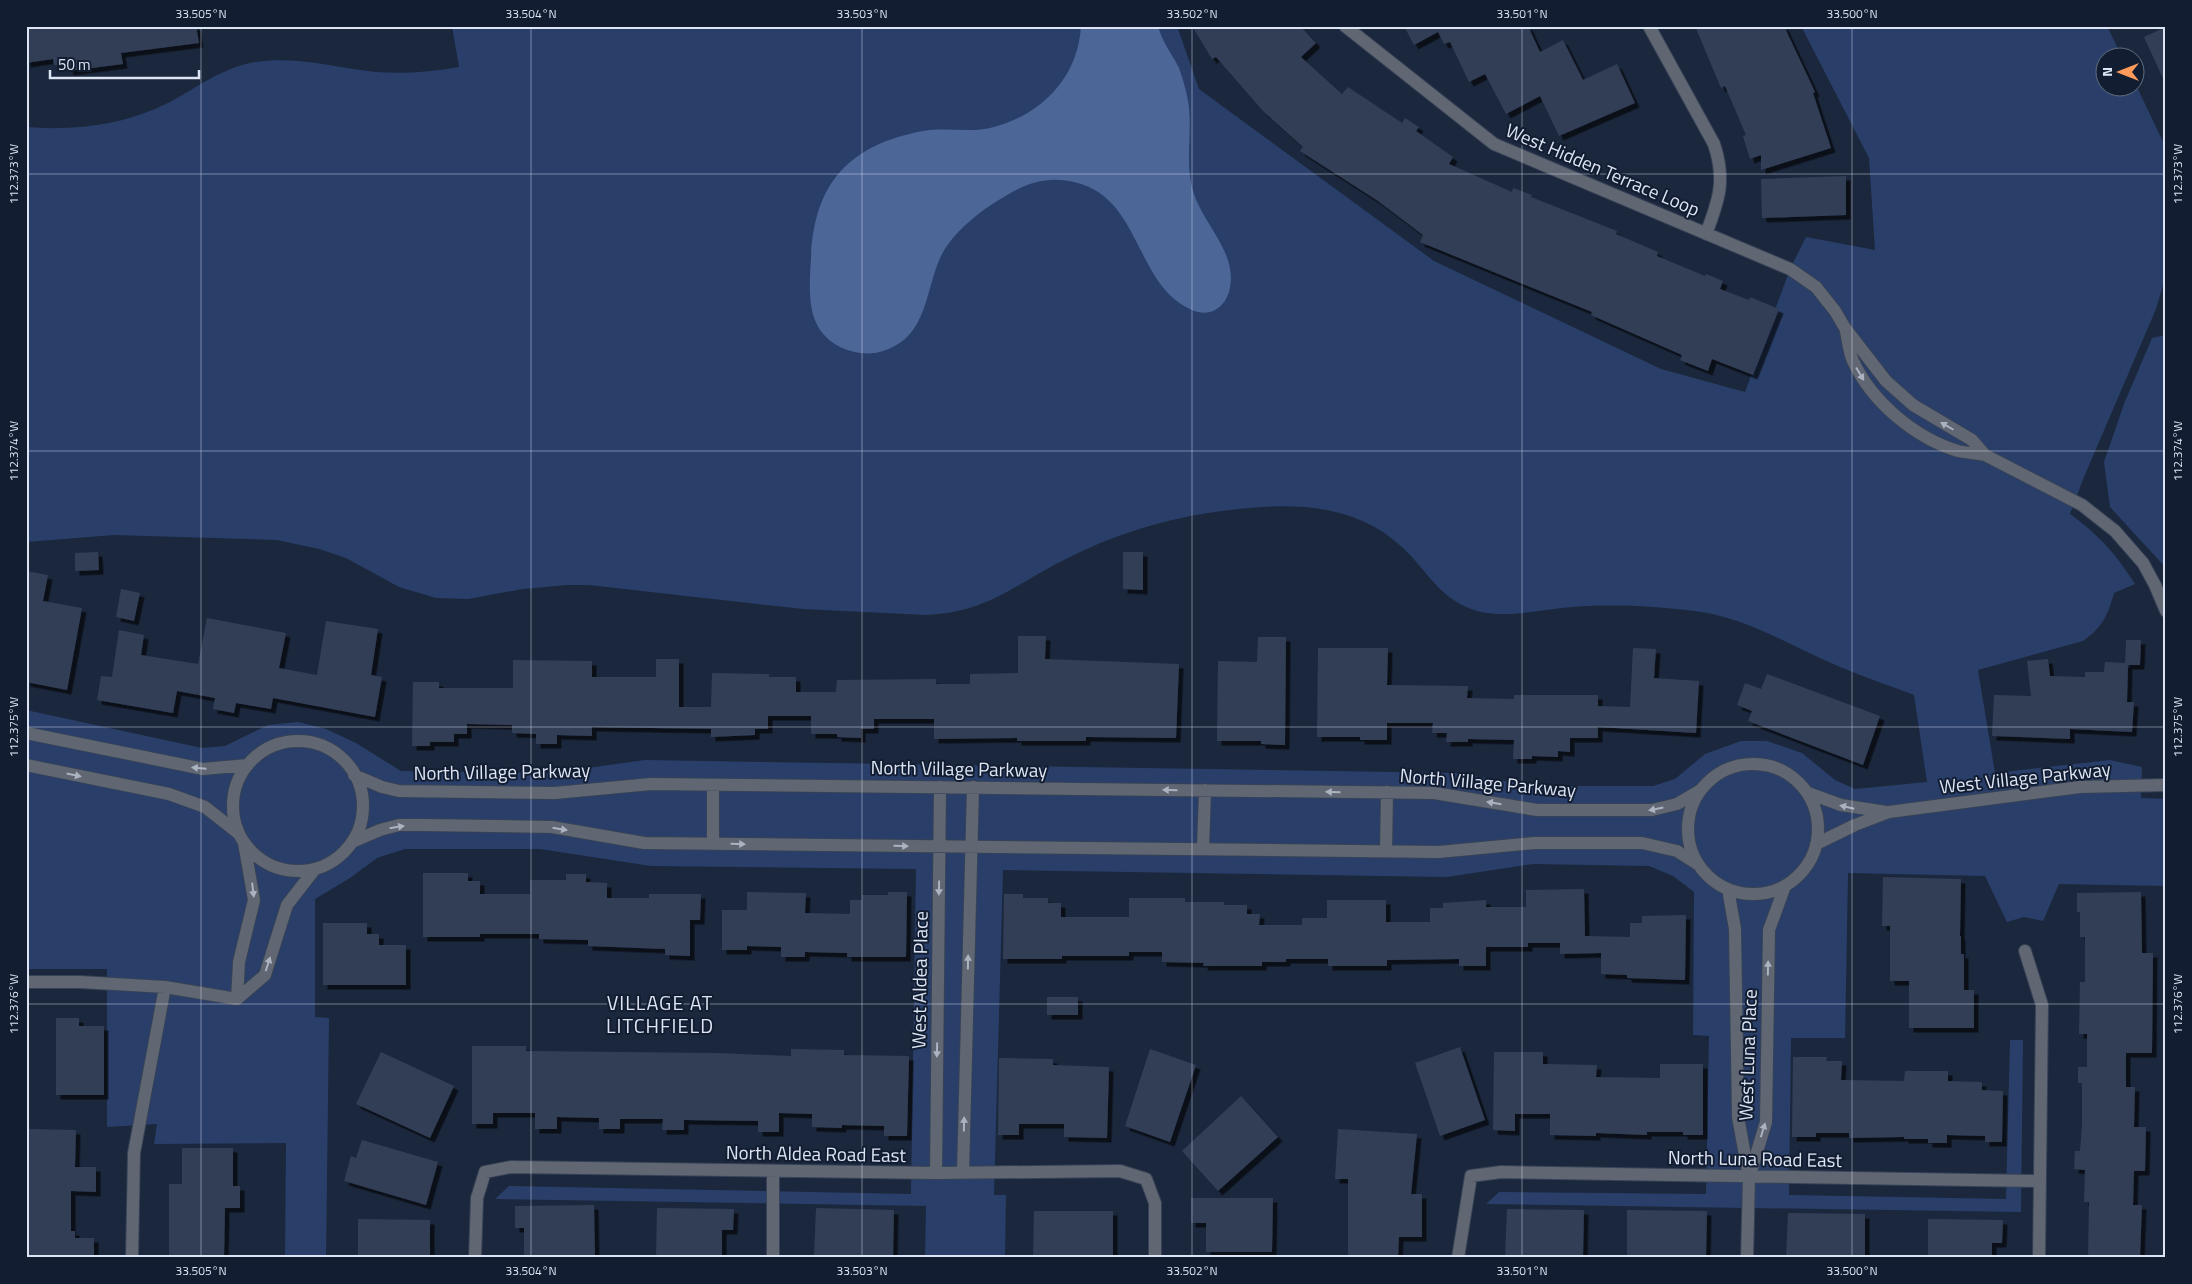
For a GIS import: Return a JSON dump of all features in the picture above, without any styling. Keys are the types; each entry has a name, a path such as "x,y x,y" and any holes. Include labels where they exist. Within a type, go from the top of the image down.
{"street":[{"name":"West Hidden Terrace Loop","path":"1345,26 1494,144 1790,269 1806,279 1826,298 1845,328 1886,381 1899,393 1928,415 1972,440 1985,455 2082,505 2115,531 2143,563 2156,585 2166,610"},
{"name":"West Hidden Terrace Loop","path":"1649,26 1714,144 1719,159 1721,188 1706,234"},
{"path":"1845,328 1852,359 1868,387 1889,410 1919,432 1959,451 1985,455"},
{"path":"1919,432 1928,415"},
{"path":"26,733 203,769 248,765"},
{"path":"26,765 169,794 205,808 241,838 258,857 275,867 294,871 314,869 329,863 352,842 359,826 362,809 361,791 354,774 341,758 324,747 303,741 282,743 263,751 248,765 238,780 233,797 233,815 241,838 254,900 239,962 237,999"},
{"path":"352,842 380,830 399,825 424,825 552,827 644,843 1440,852 1534,843 1642,843 1678,851 1699,865 1712,879 1728,889 1747,894 1767,892 1785,886 1799,875 1810,860 1816,844 1818,826 1815,809 1808,793 1794,778 1776,767 1755,763 1734,766 1716,775 1701,790 1691,808 1688,827 1691,847 1699,865"},
{"name":"North Village Parkway","path":"354,774 382,787 399,791 554,793 651,784 713,784 1387,792 1434,793 1537,810 1652,810 1678,804 1701,790"},
{"path":"713,784 713,844"},
{"name":"West Village Parkway","path":"1816,844 1848,828 1889,812 2080,787 2166,785"},
{"name":"West Aldea Place","path":"936,1173 940,787"},
{"path":"963,1173 973,787"},
{"path":"1203,850 1205,790"},
{"name":"North Village Parkway","path":"1386,851 1387,792"},
{"name":"West Village Parkway","path":"1808,793 1841,805 1889,812"},
{"path":"237,999 265,975 287,905 314,869"},
{"name":"West Luna Place","path":"1749,1177 1766,1122 1769,930 1785,886"},
{"name":"West Luna Place","path":"1728,889 1735,929 1738,1117 1749,1177"},
{"path":"2025,951 2042,1006 2039,1258"},
{"path":"26,982 80,982 165,987 237,999"},
{"path":"132,1258 134,1153 165,987"},
{"name":"North Aldea Road East","path":"475,1258 477,1198 484,1172 511,1167 936,1173 1120,1171 1146,1179 1155,1203 1155,1258"},
{"path":"773,1171 773,1258"},
{"name":"North Luna Road East","path":"1458,1258 1471,1176 1501,1172 2039,1181"},
{"path":"1747,1258 1749,1177"}],"shaded area":[{"path":"452,26 1177,26 1199,89 1434,261 1661,369 1745,392 1790,269 1806,237 1875,250 1869,158 1801,26 2107,26 2118,48 2094,48 2094,98 2142,98 2166,148 2166,275 2156,309 2070,514 2106,546 2121,563 2135,584 2114,593 2100,626 2083,641 1978,670 1995,773 2110,760 2142,767 2141,798 2166,799 2166,886 2059,884 2043,921 2024,917 2007,922 1985,876 1848,873 1845,1038 1791,1038 1789,1195 2006,1199 2010,1040 2023,1040 2021,1212 1486,1204 1499,1192 1706,1194 1709,1036 1693,1035 1694,892 1673,876 1649,866 1533,864 1447,877 1003,870 994,1195 1006,1195 1005,1258 925,1258 926,1206 495,1199 509,1186 911,1194 916,869 651,866 540,849 405,849 377,858 350,878 315,899 315,1017 329,1018 326,1258 285,1258 286,1143 154,1144 157,1124 107,1127 107,969 26,969 26,710 202,748 225,746 268,725 298,722 326,729 356,743 401,771 551,773 645,760 1454,773 1537,786 1653,786 1675,779 1705,754 1741,741 1767,741 1802,753 1835,780 1855,789 1927,782 1914,695 1840,667 1747,625 1713,614 1665,608 1619,606 1573,607 1513,614 1477,611 1465,607 1446,595 1409,554 1390,537 1370,524 1326,510 1278,506 1254,508 1189,516 1149,526 1090,547 986,602 949,613 926,615 803,609 589,585 523,589 468,599 436,598 399,587 346,558 319,549 277,540 114,535 26,542 26,127 82,127 100,125 136,116 170,102 211,78 233,68 256,62 301,61 386,73 418,72 459,67"},
{"path":"1081,26 1158,26 1179,68 1189,112 1189,166 1192,187 1196,200 1218,238 1229,264 1231,277 1229,292 1220,307 1202,313 1192,310 1173,298 1159,282 1126,222 1113,205 1096,191 1074,182 1046,180 1012,192 977,215 960,230 941,256 918,323 900,343 880,352 857,353 840,347 824,335 817,325 812,312 810,299 811,258 819,208 828,189 840,172 856,158 875,146 897,137 931,130 990,128 1025,114 1053,92 1064,78 1073,63"},
{"path":"2166,335 2166,568 2110,507 2104,462 2124,404 2152,338"}],"building":[{"path":"26,26 196,26 199,43 121,53 123,64 69,71 68,64 54,65 53,59 26,63"},
{"path":"1192,26 1300,26 1316,43 1301,57 1342,94 1348,87 1402,123 1405,118 1419,127 1416,131 1453,157 1449,164 1512,192 1513,188 1532,195 1531,197 1617,231 1616,234 1658,252 1657,256 1705,276 1706,274 1723,281 1720,289 1749,300 1750,297 1779,309 1753,375 1712,359 1708,371 1680,360 1682,355 1591,315 1592,312 1420,242 1423,235 1378,201 1300,151 1303,147 1263,111 1216,57 1212,59"},
{"path":"1404,26 1528,26 1540,52 1563,40 1583,80 1617,64 1635,103 1559,136 1540,96 1506,114 1485,74 1469,82 1450,42 1444,44 1438,32 1414,45"},
{"path":"1695,26 1784,26 1815,92 1813,93 1831,148 1761,170 1761,155 1750,159 1743,136 1746,135 1725,86 1721,88"},
{"path":"2166,27 2166,85 2144,37"},
{"path":"1846,176 1846,215 1762,218 1761,179"},
{"path":"98,552 99,570 75,571 75,553"},
{"path":"1123,552 1143,552 1143,590 1123,589"},
{"path":"26,571 48,575 43,601 82,608 67,690 26,682"},
{"path":"121,589 140,593 134,621 116,617"},
{"path":"207,618 286,633 279,668 317,675 326,621 378,629 371,675 382,677 375,717 273,698 271,709 236,703 234,713 213,709 215,698 177,691 173,713 97,700 101,676 112,677 119,630 144,635 141,655 198,664"},
{"path":"1018,636 1046,636 1045,659 1179,664 1176,738 1086,737 1086,741 1017,741 1017,738 934,739 934,719 874,719 874,729 861,729 861,738 837,737 837,734 811,734 811,716 768,716 768,729 755,729 755,735 711,737 711,729 592,727 592,736 557,735 557,744 536,744 536,734 512,733 512,725 467,724 467,734 454,734 454,742 430,742 430,746 412,746 413,682 439,682 439,688 513,688 513,660 592,661 592,677 656,677 656,659 679,659 679,707 711,707 712,673 769,674 769,677 796,677 796,692 836,692 837,680 936,679 936,684 970,684 970,674 1018,673"},
{"path":"1258,637 1286,637 1285,745 1261,744 1261,741 1217,741 1218,661 1257,662"},
{"path":"2126,640 2141,640 2140,665 2128,665 2127,702 2134,702 2132,732 2070,729 2070,739 1992,736 1994,695 2031,696 2027,661 2048,659 2050,676 2085,677 2085,672 2104,672 2105,662 2125,663"},
{"path":"1318,648 1388,648 1387,685 1468,686 1467,698 1514,699 1514,695 1598,695 1598,706 1630,707 1633,648 1656,649 1654,678 1699,681 1696,733 1598,727 1598,738 1570,738 1570,752 1558,751 1558,757 1532,756 1532,759 1513,759 1514,740 1468,739 1468,742 1446,742 1447,733 1432,733 1433,723 1387,723 1387,740 1360,740 1360,737 1317,737"},
{"path":"1767,674 1880,716 1863,765 1748,721 1752,711 1737,705 1745,683 1761,689"},
{"path":"423,873 468,873 468,881 480,881 480,894 530,894 530,880 566,880 566,874 586,874 586,882 607,883 607,898 649,898 649,894 701,894 700,920 690,920 690,956 665,955 665,949 588,946 588,940 539,939 539,934 480,934 480,937 423,937"},
{"path":"1883,877 1961,879 1960,936 1961,954 1964,954 1964,990 1974,990 1974,1028 1909,1028 1909,981 1890,981 1890,926 1882,926"},
{"path":"1584,889 1585,936 1630,937 1630,923 1642,923 1642,916 1686,915 1685,980 1627,978 1627,975 1601,974 1601,953 1560,954 1560,943 1528,943 1528,947 1486,947 1486,966 1459,966 1459,959 1387,960 1387,966 1328,966 1328,959 1286,959 1286,962 1262,962 1262,966 1203,966 1204,963 1162,962 1162,952 1129,952 1129,956 1062,956 1062,959 1003,959 1004,894 1023,894 1023,898 1048,898 1048,903 1061,903 1061,917 1129,917 1129,898 1185,898 1185,902 1224,902 1224,905 1247,905 1247,914 1260,914 1259,925 1302,925 1302,918 1327,918 1327,900 1386,900 1386,922 1430,922 1430,908 1443,908 1443,903 1486,900 1486,907 1526,907 1526,890"},
{"path":"747,892 806,893 805,913 850,914 850,900 862,900 862,895 888,895 888,892 907,892 906,957 847,957 847,953 805,952 805,957 781,957 781,947 747,946 747,950 722,950 722,910 747,910"},
{"path":"2141,892 2142,953 2153,953 2152,1053 2126,1053 2126,1087 2135,1087 2134,1127 2146,1127 2145,1171 2134,1171 2133,1205 2142,1205 2140,1258 2088,1258 2089,1202 2084,1202 2085,1170 2074,1169 2075,1151 2080,1151 2082,1125 2082,1083 2078,1083 2078,1067 2087,1067 2087,1034 2079,1034 2080,982 2085,982 2085,937 2080,937 2080,912 2077,912 2077,893"},
{"path":"323,923 367,923 367,934 379,934 379,945 406,945 406,985 323,985"},
{"path":"1047,997 1078,997 1078,1015 1047,1015"},
{"path":"56,1018 79,1018 79,1026 104,1026 104,1095 56,1095"},
{"path":"472,1046 526,1046 526,1051 717,1053 791,1056 791,1049 844,1050 844,1055 909,1056 907,1136 884,1136 884,1126 842,1125 842,1128 812,1127 812,1114 779,1113 779,1132 758,1132 758,1121 684,1120 684,1130 662,1130 663,1119 620,1119 620,1129 599,1129 599,1118 557,1117 557,1129 535,1129 535,1113 493,1113 493,1124 472,1124"},
{"path":"1460,1047 1485,1120 1440,1136 1415,1063"},
{"path":"1150,1049 1196,1065 1170,1142 1125,1126"},
{"path":"381,1052 454,1086 430,1138 356,1104"},
{"path":"1494,1052 1543,1052 1543,1064 1597,1065 1596,1077 1660,1078 1660,1064 1703,1064 1703,1135 1683,1135 1683,1132 1647,1132 1647,1135 1596,1133 1596,1136 1550,1135 1550,1114 1515,1114 1515,1131 1493,1130"},
{"path":"1793,1057 1827,1057 1826,1061 1842,1061 1841,1080 1904,1081 1905,1071 1948,1071 1948,1081 1982,1082 1982,1090 2003,1091 2002,1142 1985,1142 1985,1136 1947,1135 1947,1143 1928,1143 1928,1139 1904,1139 1904,1137 1849,1138 1849,1133 1816,1133 1816,1137 1792,1137"},
{"path":"999,1058 1053,1059 1053,1065 1109,1067 1107,1138 1064,1137 1064,1124 1019,1124 1019,1135 998,1135"},
{"path":"1241,1096 1278,1137 1218,1191 1182,1151"},
{"path":"26,1129 76,1130 75,1167 96,1167 96,1192 71,1191 71,1231 75,1231 75,1238 94,1238 94,1258 26,1258"},
{"path":"1338,1129 1417,1134 1411,1194 1422,1194 1422,1237 1399,1237 1398,1258 1348,1258 1348,1179 1335,1179"},
{"path":"362,1140 438,1162 426,1205 344,1181 351,1156 356,1158"},
{"path":"182,1148 233,1148 233,1186 240,1186 240,1208 225,1208 224,1258 169,1258 169,1184 182,1184"},
{"path":"1191,1198 1273,1198 1272,1252 1206,1252 1206,1223 1191,1223"},
{"path":"594,1205 595,1258 524,1258 524,1228 515,1228 515,1206"},
{"path":"657,1208 734,1209 733,1230 722,1230 722,1258 656,1258"},
{"path":"816,1208 894,1210 893,1258 814,1256"},
{"path":"1507,1209 1584,1210 1583,1258 1505,1257"},
{"path":"1627,1210 1707,1211 1706,1258 1627,1258"},
{"path":"1034,1211 1113,1211 1113,1258 1033,1258"},
{"path":"1788,1213 1865,1214 1865,1258 1786,1258"},
{"path":"358,1219 430,1220 430,1258 358,1258"},
{"path":"1928,1219 2003,1220 2002,1243 1992,1243 1992,1258 1928,1258"}],"district":[{"name":"VILLAGE AT LITCHFIELD","path":"660,1014"}]}
